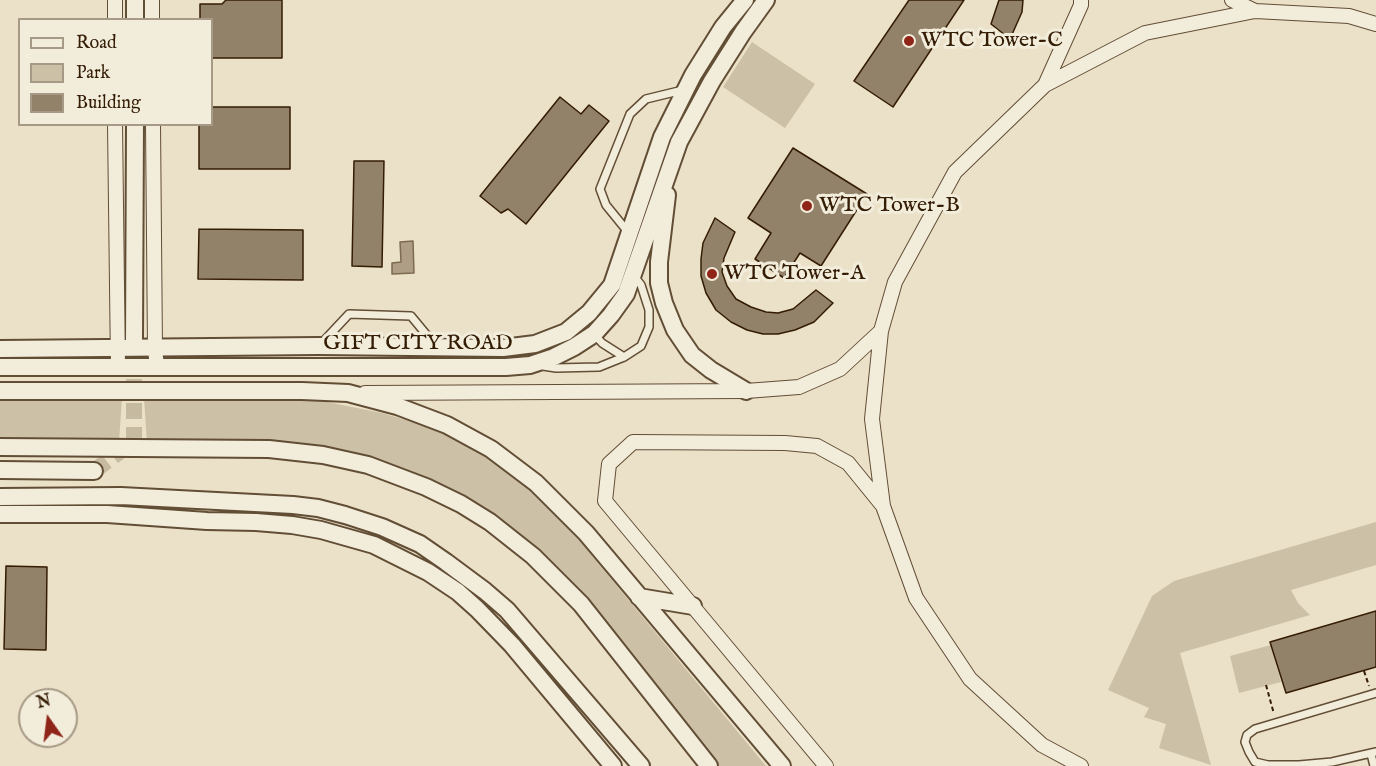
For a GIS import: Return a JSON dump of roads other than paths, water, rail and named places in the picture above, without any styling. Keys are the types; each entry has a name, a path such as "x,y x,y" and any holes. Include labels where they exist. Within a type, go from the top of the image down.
{"street":[{"path":"114,0 115,18"},
{"path":"135,0 135,18"},
{"path":"152,0 152,18"},
{"name":"GIFT CITY ROAD","path":"0,349 318,346 503,348 535,344 566,332 589,313 612,285 662,137 686,90 723,27 745,0"},
{"name":"GIFT CITY ROAD","path":"0,367 506,367 530,365 554,357 594,334 626,294 679,142 712,81 766,0"},
{"path":"1045,85 1081,5 1081,0"},
{"path":"1232,0 1255,11"},
{"path":"1081,766 1042,745 970,679 916,598 883,506 872,419 882,331 895,282 955,172 1045,85 1145,33 1255,11 1349,16 1376,24"},
{"path":"115,126 118,367"},
{"path":"134,341 135,126"},
{"path":"153,126 157,367"},
{"path":"664,183 667,195 658,272 658,283 664,303 675,330 692,355 711,370 746,391"},
{"path":"0,392 746,391 799,387 840,369 882,331"},
{"path":"348,393 407,410 447,425 492,449 536,483 586,533 782,766"},
{"path":"826,766 605,501 609,464 633,442 785,442 817,446 848,463 883,506"},
{"path":"0,447 269,449 323,455 368,465 426,487 461,504 490,522 533,556 581,604 709,766"},
{"path":"0,470 94,471"},
{"path":"0,497 121,496 293,505 345,514 382,528 420,544 485,591 507,610 641,766"},
{"path":"0,514 107,514 292,525 321,530 374,545 428,572 458,592 477,609 512,645 613,766"},
{"path":"639,597 693,606"}],"lane":[{"path":"630,234 606,206 600,189 630,114 646,99 686,90"},
{"path":"530,365 556,368 599,367 624,357 641,346 649,327 649,310 641,285 633,274"},
{"path":"318,346 349,314 411,316 437,347"},
{"path":"594,334 602,343 624,357"},
{"path":"1374,694 1255,729 1247,735 1245,742 1255,762 1268,765 1332,762 1374,753 1374,766"}],"tunnel":[{"path":"94,471 134,441 134,354"}],"place":[{"name":"WTC Tower-C","path":"909,41"},
{"name":"WTC Tower-B","path":"807,206"},
{"name":"WTC Tower-A","path":"712,274"}]}
